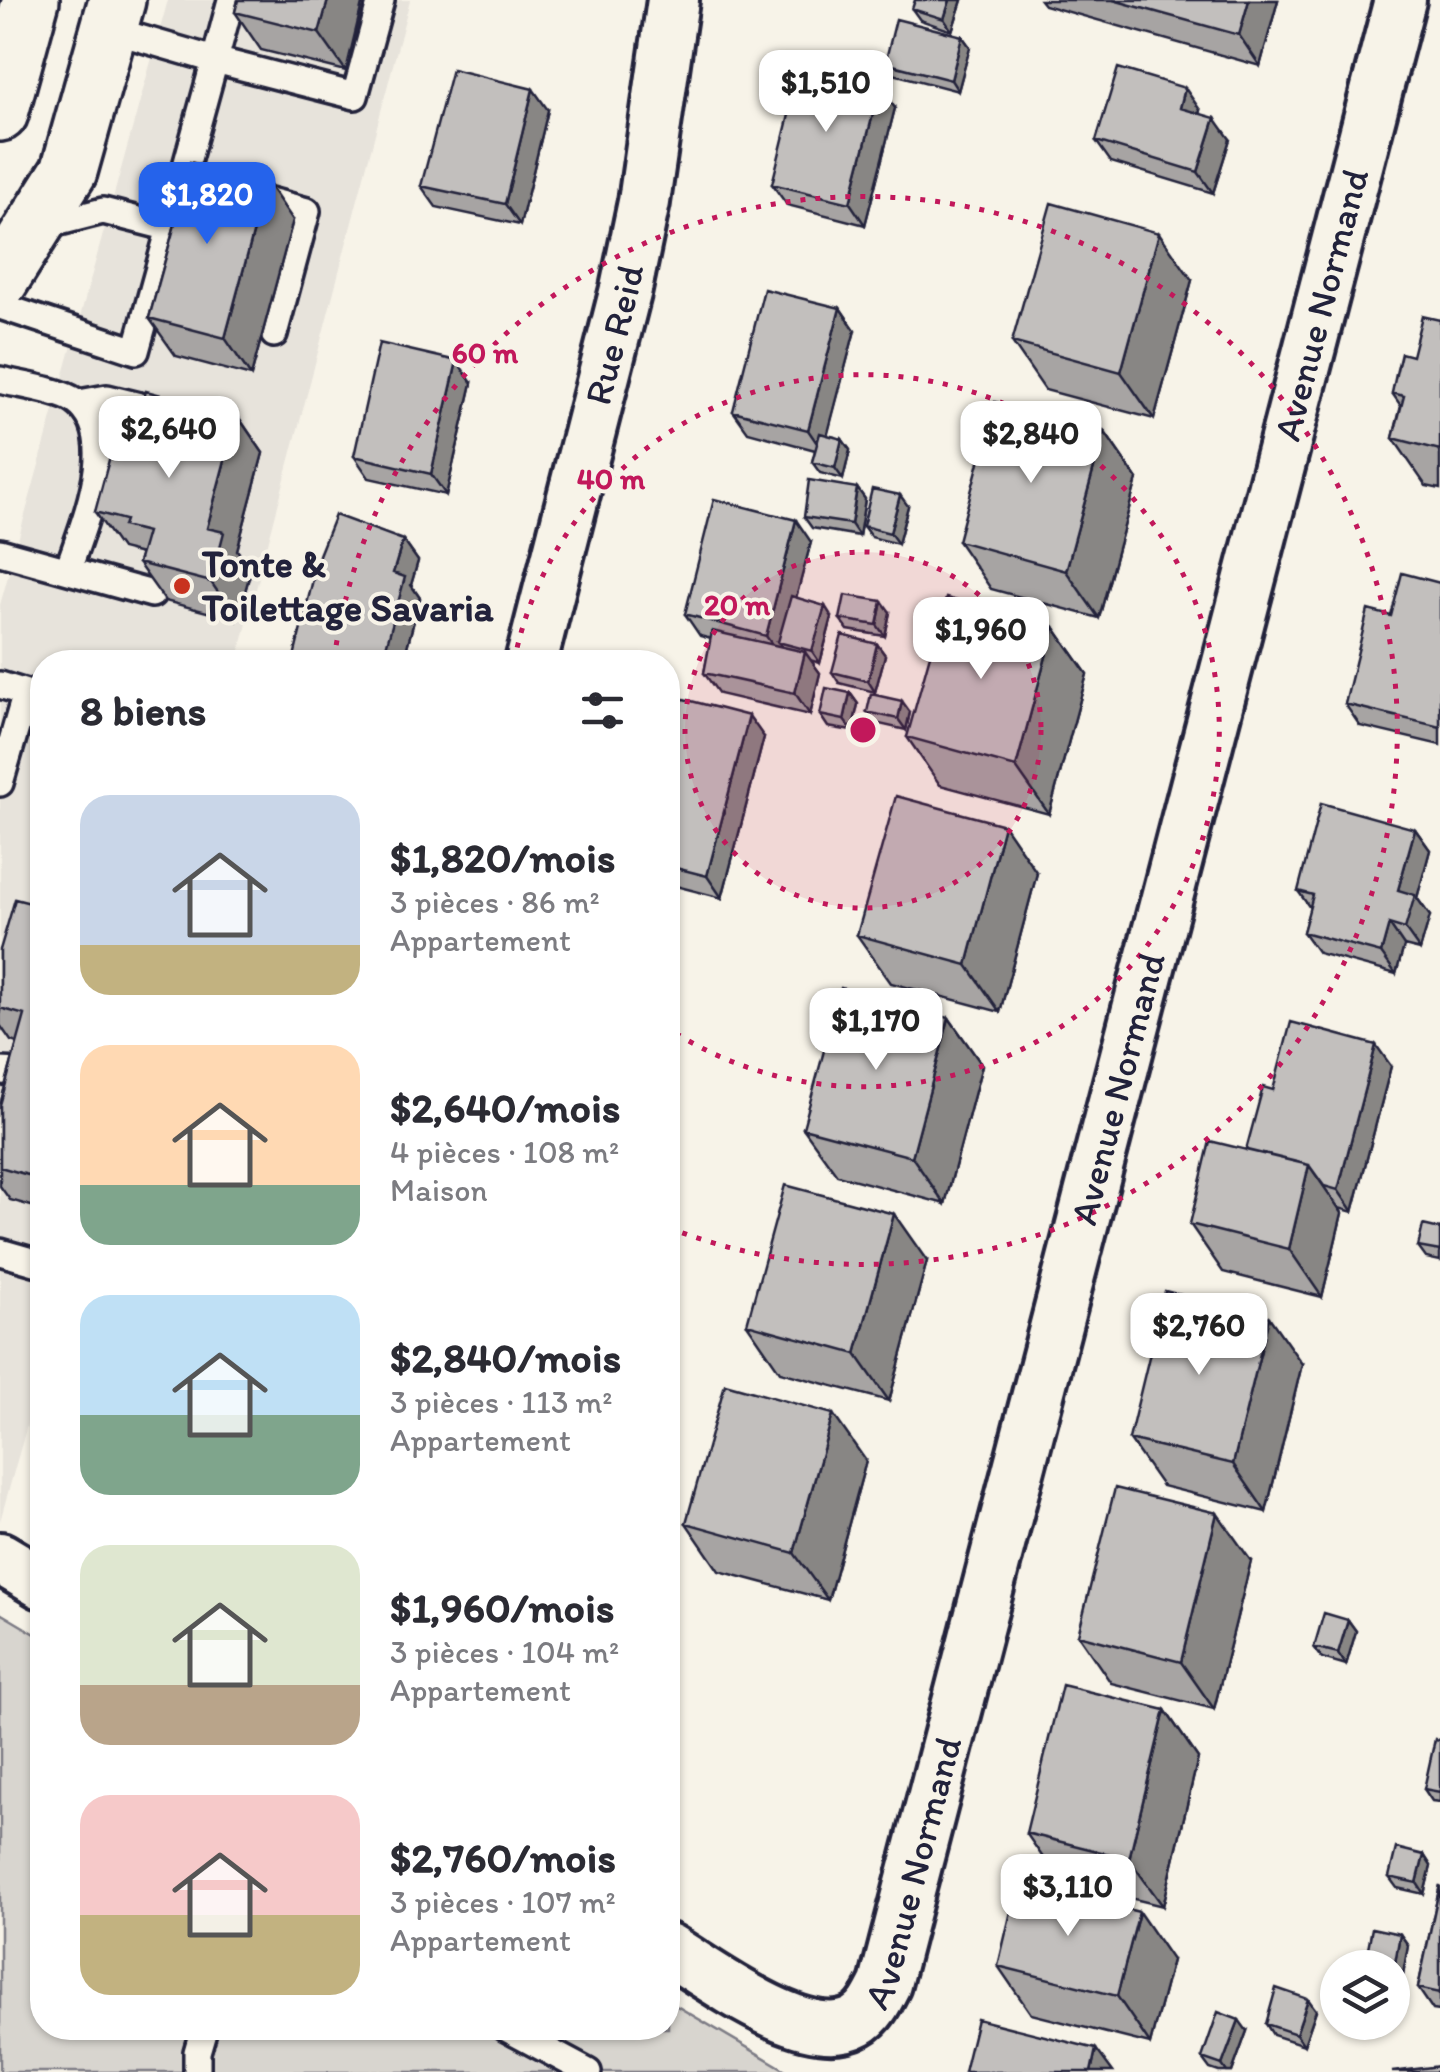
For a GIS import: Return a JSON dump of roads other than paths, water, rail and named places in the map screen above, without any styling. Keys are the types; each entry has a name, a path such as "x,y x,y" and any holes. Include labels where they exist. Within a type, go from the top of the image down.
{"street":[{"path":"0,113 31,0"},
{"name":"Rue Reid","path":"533,650 626,289 644,202 673,0"},
{"name":"Avenue Normand","path":"680,1957 753,2000 806,2025 836,2027 856,2021 877,2000 885,1984 1400,0"},
{"path":"0,281 16,224 69,170 112,14"},
{"path":"0,1558 30,1575"}],"lane":[{"path":"0,306 136,351 170,228 201,182 214,60 231,0"},
{"path":"112,14 214,60 355,96 381,0"},
{"path":"201,182 307,211 274,334"},
{"path":"16,224 103,211 170,228"},
{"path":"0,380 69,397 79,403 96,432 98,468 68,570"},
{"path":"79,403 108,398 192,418"},
{"path":"0,552 152,594"},
{"path":"0,685 30,691"},
{"path":"0,783 30,703"},
{"path":"0,1071 30,1072"},
{"path":"0,1252 30,1261"},
{"path":"197,2072 200,2040"},
{"path":"528,2040 588,2072"}],"place":[{"name":"Tonte & Toilettage Savaria","path":"182,586"}]}
